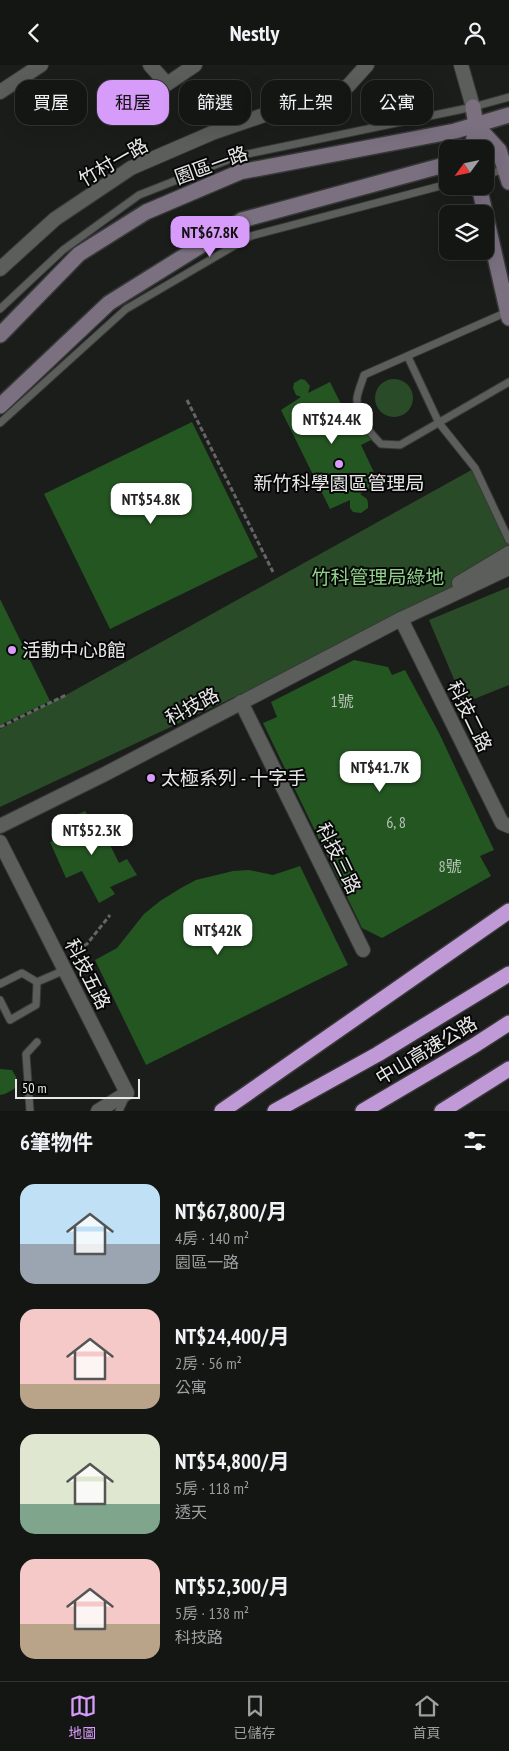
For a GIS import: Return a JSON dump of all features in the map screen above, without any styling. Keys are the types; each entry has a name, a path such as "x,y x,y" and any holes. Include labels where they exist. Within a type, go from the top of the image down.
{"highway":[{"path":"222,1111 509,911"},
{"path":"275,1111 378,1054 509,974"},
{"name":"中山高速公路","path":"363,1111 509,1023"},
{"path":"442,1111 509,1069"}],"street":[{"path":"150,65 167,85 195,65"},
{"name":"竹村一路","path":"0,269 55,219 131,168 212,133 348,86 368,65"},
{"path":"461,65 473,107 476,125 474,140"},
{"path":"0,92 34,67"},
{"name":"園區一路","path":"0,335 80,254 146,212 240,172 455,131 509,115"},
{"path":"476,125 498,150 508,173"},
{"path":"0,406 109,303 242,220 439,166"},
{"path":"482,195 508,315"},
{"name":"科技路","path":"401,619 509,553"},
{"name":"科技路","path":"0,826 105,774 401,619 509,568"},
{"name":"科技二路","path":"401,619 502,823 509,826"},
{"name":"科技三路","path":"242,702 362,950"},
{"name":"科技五路","path":"0,842 127,1093"},
{"path":"98,1111 127,1093"}],"lane":[{"path":"0,309 63,250 139,195 238,155 473,107 509,97"},
{"path":"494,174 508,173"},
{"path":"0,423 126,309 251,236 439,186"},
{"path":"508,315 364,375 357,398 360,415 370,433 381,444 400,445 509,382"},
{"path":"408,357 439,423 475,468 509,540"},
{"path":"37,982 65,970"},
{"path":"0,984 22,973 37,982"},
{"path":"0,1001 10,1020 36,1005 37,982"},
{"path":"30,1111 26,1054 38,1042"},
{"path":"119,1111 127,1093"}],"path":[{"path":"187,400 272,572"},
{"path":"0,727 66,695"},
{"path":"87,944 110,915"}],"green space":[{"path":"394,379 401,380 407,385 412,391 412,405 407,411 401,416 394,417 387,416 381,411 376,405 375,398 376,391 381,385 387,380"},
{"name":"竹科管理局綠地","path":"475,468 509,540 509,553 401,619 0,807 0,729 66,695"},
{"path":"509,587 509,685 464,703 429,620"}],"building":[{"name":"新竹科學園區管理局","path":"301,379 305,380 310,386 308,393 330,382 348,418 360,412 373,439 361,445 379,483 360,494 367,499 368,503 368,508 361,513 353,512 350,508 350,500 330,509 281,410 301,397 296,395 293,388 294,383"},
{"path":"192,422 258,557 110,629 44,494"},
{"name":"活動中心B館","path":"0,599 50,701 0,725"},
{"path":"354,660 388,667 392,675 405,670 439,733 494,850 480,856 491,876 382,938 362,928 263,723 277,717 271,702"},
{"path":"85,811 91,820 104,814 108,818 108,823 101,827 119,863 127,859 137,875 110,887 115,894 99,903 82,871 66,878 50,842 75,832 69,818"},
{"path":"300,866 348,965 146,1065 95,960 117,948 144,914 160,901 196,880 233,871 249,870 273,875"},
{"path":"0,1069 12,1070 17,1083 14,1089 0,1095"}],"place":[{"name":"新竹科學園區管理局","path":"339,464"},
{"name":"活動中心B館","path":"12,650"},
{"name":"太極系列 - 十字手","path":"151,778"}]}
